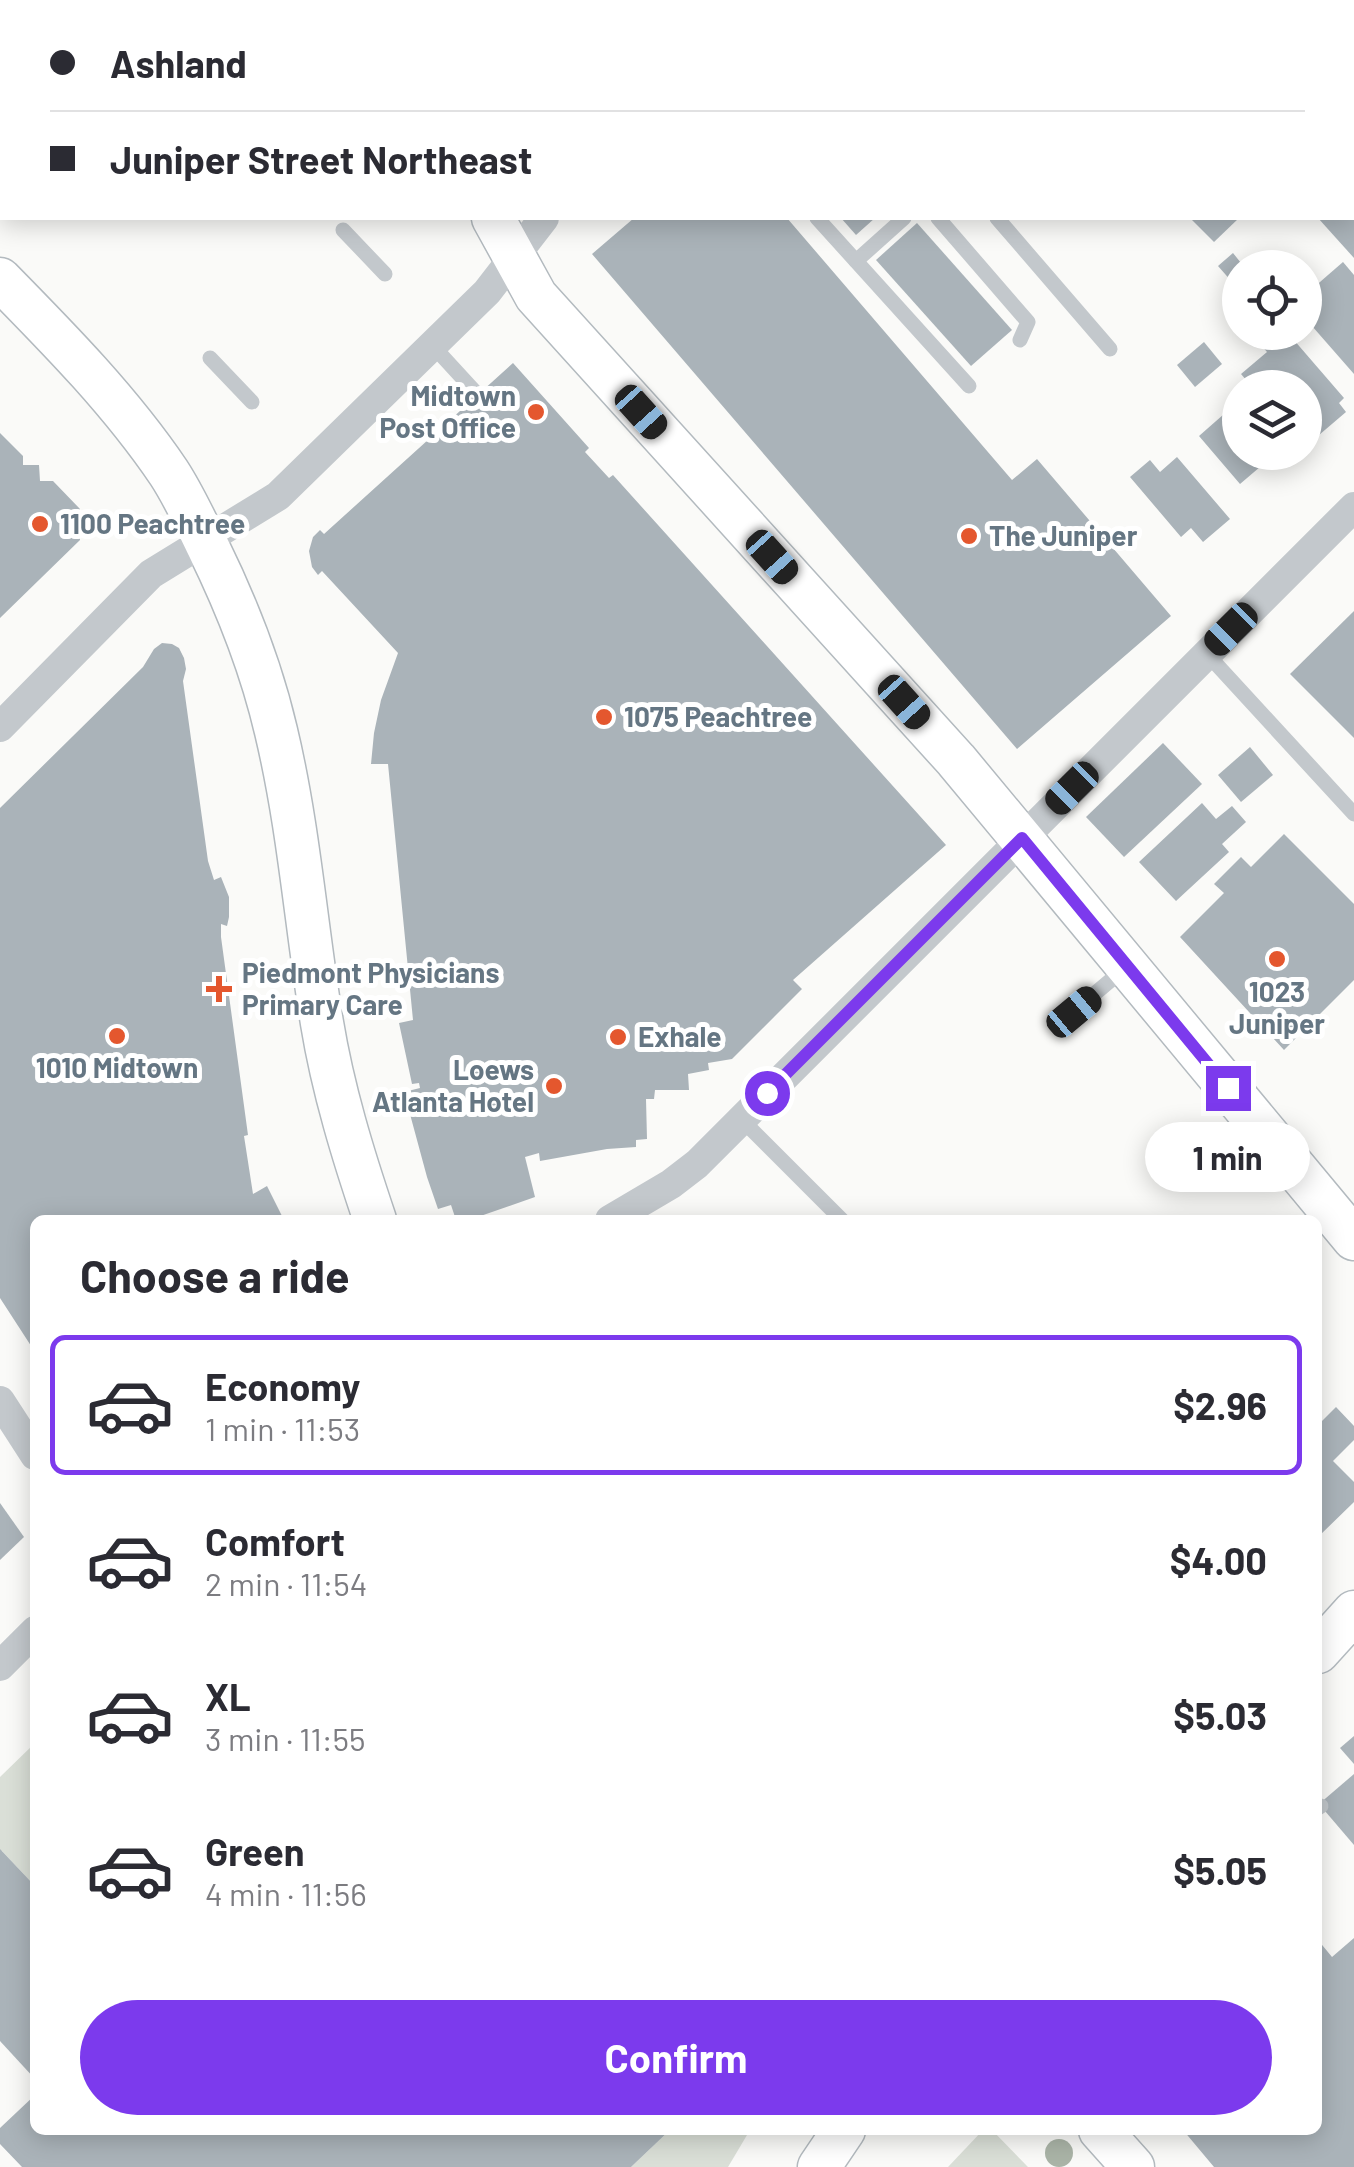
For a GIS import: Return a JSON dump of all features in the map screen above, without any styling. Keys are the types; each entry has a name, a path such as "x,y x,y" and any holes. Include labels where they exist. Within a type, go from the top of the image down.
{"main road":[{"path":"494,220 536,296 956,760 1128,966 1333,1222"},
{"path":"0,279 57,337 168,472 229,590 259,667 276,731 293,816 332,1077 373,1215"},
{"path":"818,2167 840,2135"},
{"path":"1104,2135 1133,2167"}],"street":[{"path":"0,727 151,574 278,496 487,292 542,220"},
{"path":"620,1215 684,1174 1354,507"},
{"path":"0,1401 30,1447"},
{"path":"0,1666 30,1636"}],"lane":[{"path":"819,220 968,386"},
{"path":"856,260 902,220"},
{"path":"940,220 1028,322 1020,340"},
{"path":"999,220 1110,349"},
{"path":"344,230 385,274"},
{"path":"433,346 478,395"},
{"path":"210,358 252,402"},
{"path":"1207,654 1354,814"},
{"path":"1074,1012 1128,966"},
{"path":"741,1119 837,1215"}],"shaded area":[{"path":"30,1748 30,1881 0,1852 0,1777"},
{"path":"665,2135 747,2135 728,2167 631,2167"},
{"path":"978,2135 997,2135 1028,2167 948,2167"}],"building":[{"name":"The Juniper","path":"632,220 789,220 1012,480 1037,459 1171,616 1017,749 592,254"},
{"path":"843,220 873,220 856,235"},
{"path":"1192,220 1237,220 1214,242"},
{"path":"1320,220 1354,220 1354,258"},
{"path":"917,223 1012,330 971,366 876,260"},
{"path":"1343,262 1354,275 1354,374 1322,337 1322,280"},
{"path":"1204,342 1222,364 1195,387 1177,365"},
{"path":"1303,350 1320,370 1246,370 1267,352"},
{"name":"1075 Peachtree","path":"513,363 589,448 585,452 609,478 613,475 946,845 793,980 802,989 732,1059 708,1063 709,1070 688,1074 689,1090 655,1090 654,1099 646,1099 647,1139 636,1140 636,1147 540,1161 539,1153 525,1157 535,1197 483,1215 454,1215 451,1205 438,1209 404,1092 420,1088 419,1083 412,1084 399,1023 413,1020 388,764 371,764 381,700 398,653 322,571 318,575 312,567 309,551 313,537 320,530 324,534"},
{"path":"1322,373 1344,398 1339,403 1346,412 1322,432"},
{"path":"1222,416 1222,463 1199,436"},
{"name":"1100 Peachtree","path":"0,433 23,456 23,465 39,465 40,481 53,481 80,509 80,540 0,618"},
{"path":"1177,457 1230,519 1203,542 1191,528 1181,537 1130,477 1150,460 1160,472"},
{"path":"1228,470 1256,470 1240,484"},
{"path":"1354,611 1354,738 1290,674"},
{"name":"1010 Midtown","path":"162,643 172,644 184,658 183,681 208,861 214,880 221,877 229,897 229,917 227,926 221,924 221,937 253,1194 267,1186 282,1215 30,1215 30,1344 0,1298 0,808 143,667"},
{"path":"1163,743 1202,784 1124,857 1086,817"},
{"path":"1250,747 1273,775 1241,802 1218,775"},
{"path":"1202,803 1216,819 1232,806 1246,822 1222,844 1229,852 1176,901 1139,862"},
{"name":"1023 Juniper","path":"1284,834 1354,904 1354,980 1284,1050 1180,937 1224,893 1214,884 1241,857 1251,867"},
{"path":"1336,1407 1354,1426 1354,1440 1333,1461 1354,1482 1354,1502 1322,1533 1322,1421"},
{"path":"0,1503 24,1537 0,1560"},
{"path":"1354,1736 1354,1764 1340,1748"},
{"path":"1354,1774 1354,1845 1322,1808 1322,1801"},
{"path":"0,1849 30,1881 30,2074 0,2041"},
{"path":"1354,1938 1354,2167 1214,2167 1187,2135 1322,2135 1322,1945 1332,1957"},
{"path":"30,2100 30,2135 665,2135 631,2167 22,2167 0,2144 0,2128"}],"place":[{"name":"Midtown Post Office","path":"536,412"},
{"name":"1100 Peachtree","path":"40,524"},
{"name":"The Juniper","path":"969,536"},
{"name":"1075 Peachtree","path":"604,717"},
{"name":"1023 Juniper","path":"1277,959"},
{"name":"Piedmont Physicians Primary Care","path":"219,989"},
{"name":"1010 Midtown","path":"117,1036"},
{"name":"Exhale","path":"618,1037"},
{"name":"Loews Atlanta Hotel","path":"554,1086"}],"route":[{"path":"767,1093 1022,838 1228,1088"}]}
